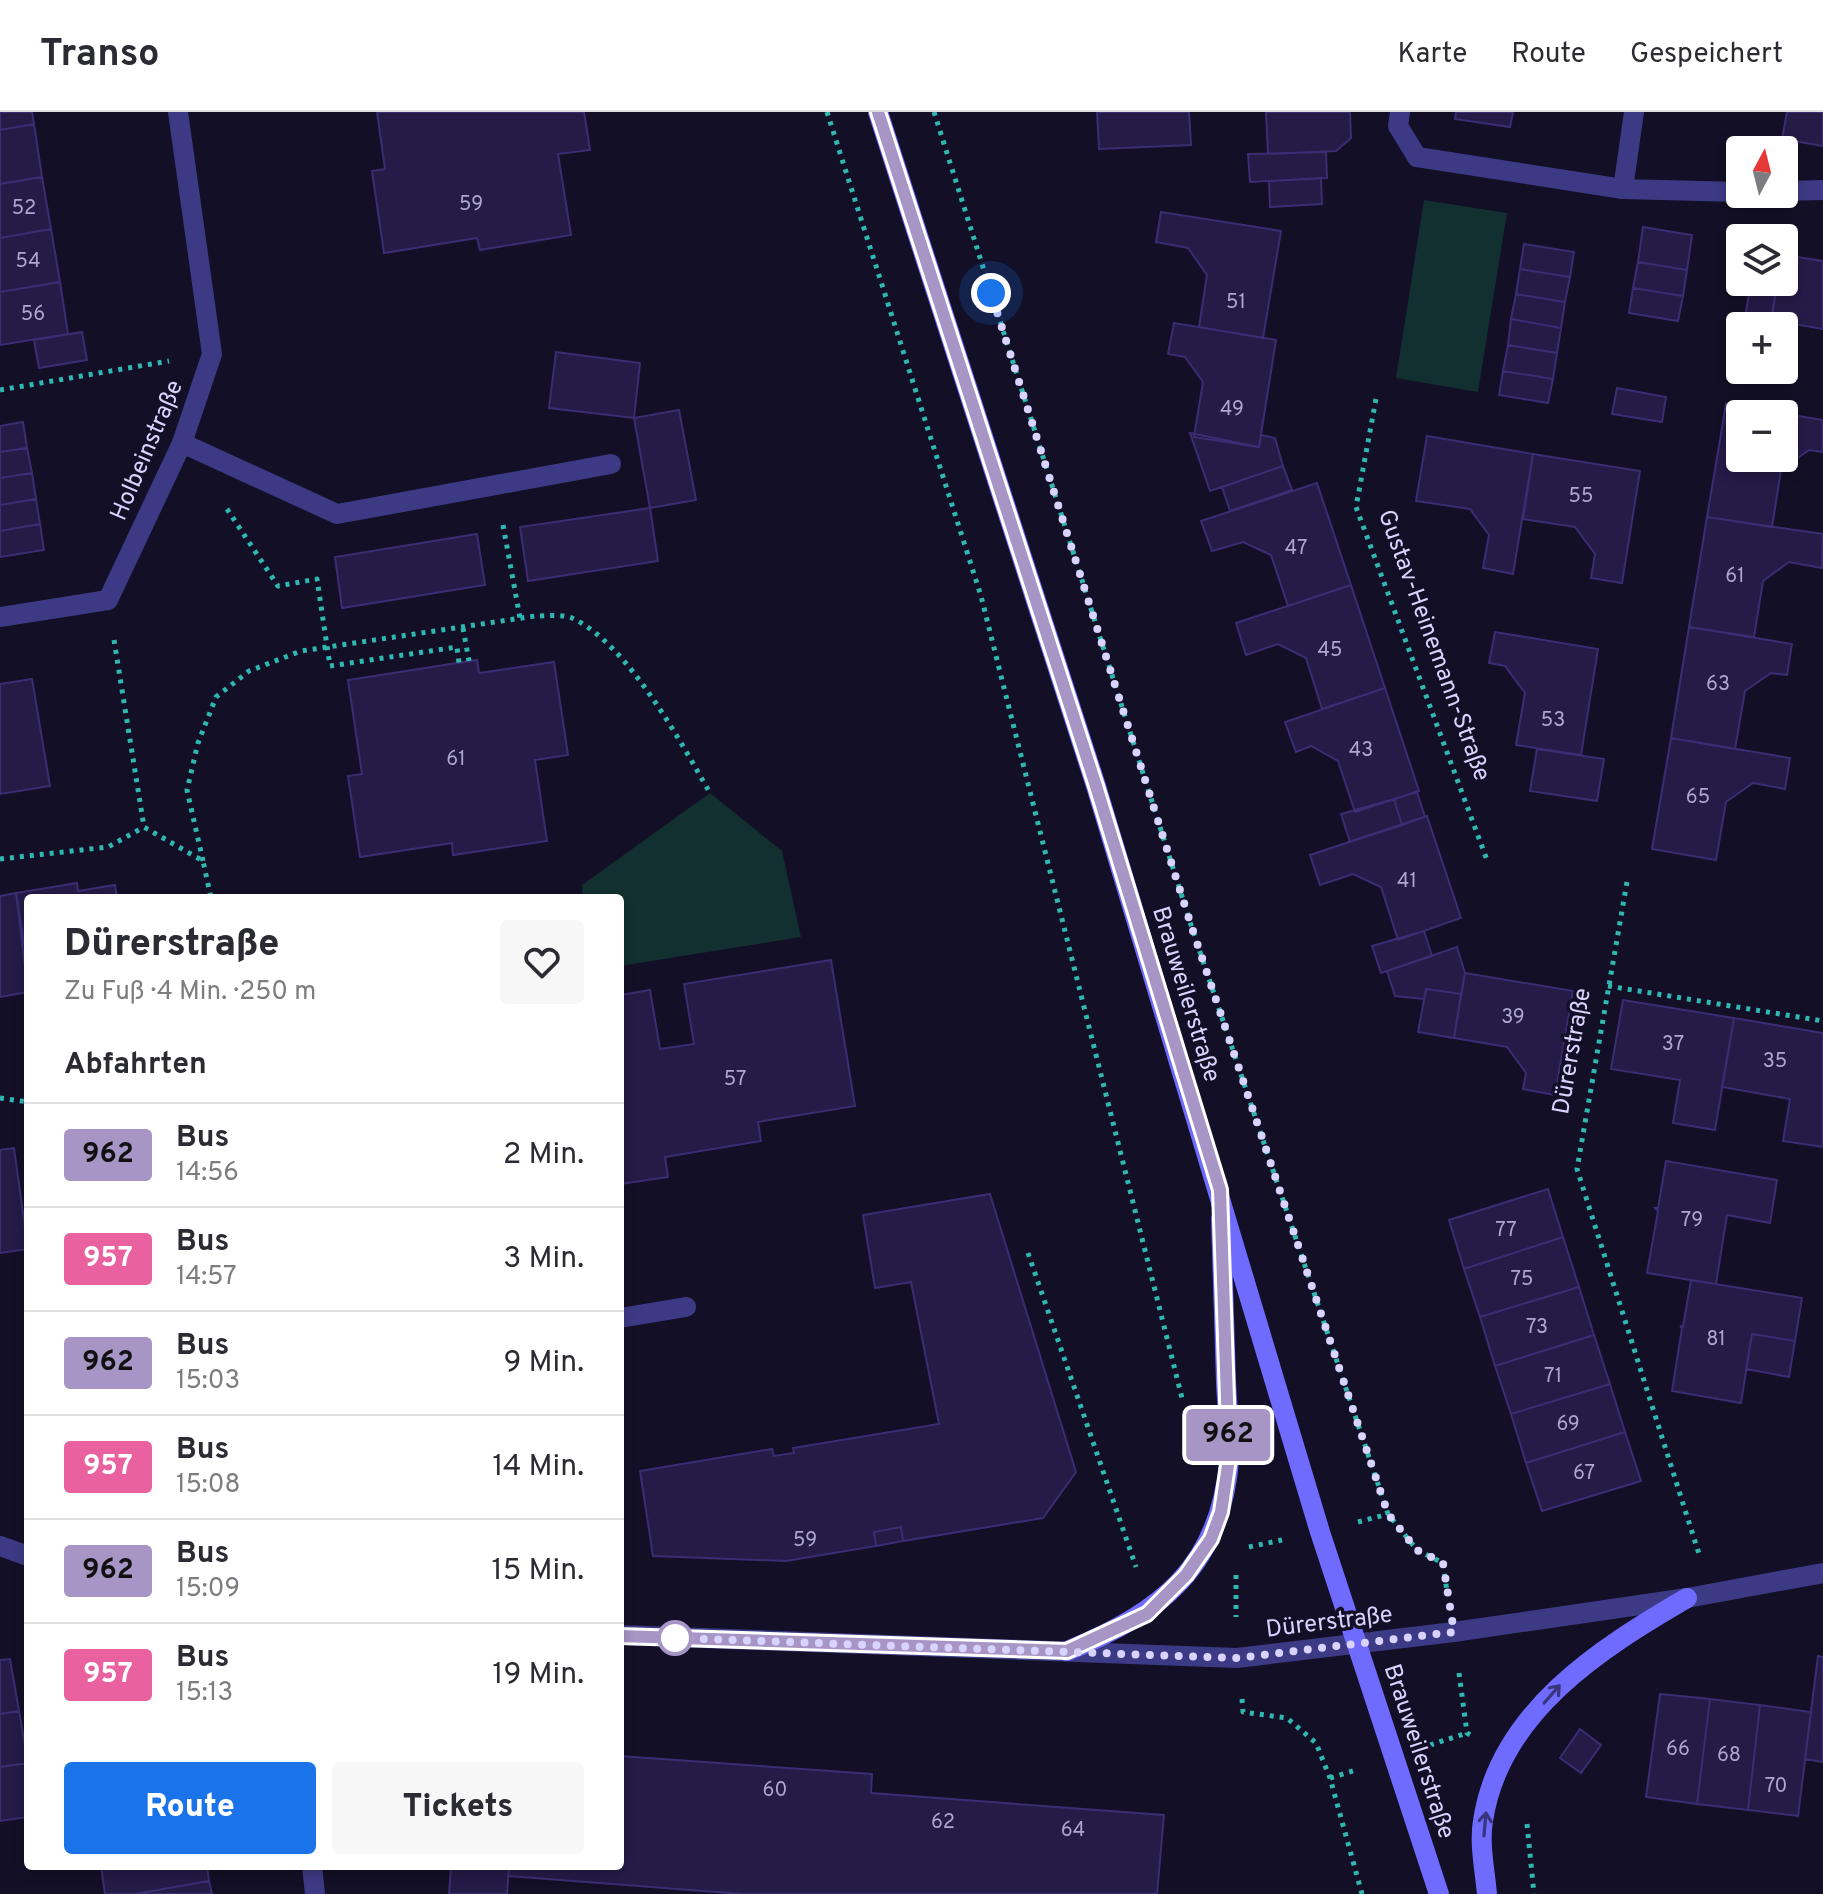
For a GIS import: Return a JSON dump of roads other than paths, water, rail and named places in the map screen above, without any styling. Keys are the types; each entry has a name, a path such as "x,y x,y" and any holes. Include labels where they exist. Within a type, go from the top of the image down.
{"main road":[{"name":"Brauweilerstraße","path":"878,112 1096,786 1220,1190 1320,1532 1439,1894"},
{"path":"1067,1651 1147,1614 1186,1575 1211,1539 1221,1512 1229,1459 1220,1190"},
{"path":"1487,1894 1482,1822 1505,1757 1533,1715 1567,1677 1615,1640 1696,1596"}],"street":[{"name":"Holbeinstraße","path":"0,617 108,600 182,443 212,354 178,112"},
{"path":"1400,112 1398,126 1417,157 1623,189 1726,192"},
{"path":"1623,189 1634,112"},
{"path":"1798,191 1823,190"},
{"path":"182,443 337,514 611,464"},
{"path":"624,1317 686,1307"},
{"path":"0,1546 24,1555"},
{"name":"Dürerstraße","path":"624,1635 1237,1658 1454,1632 1696,1596 1823,1573"},
{"path":"312,1870 315,1894"}]}
